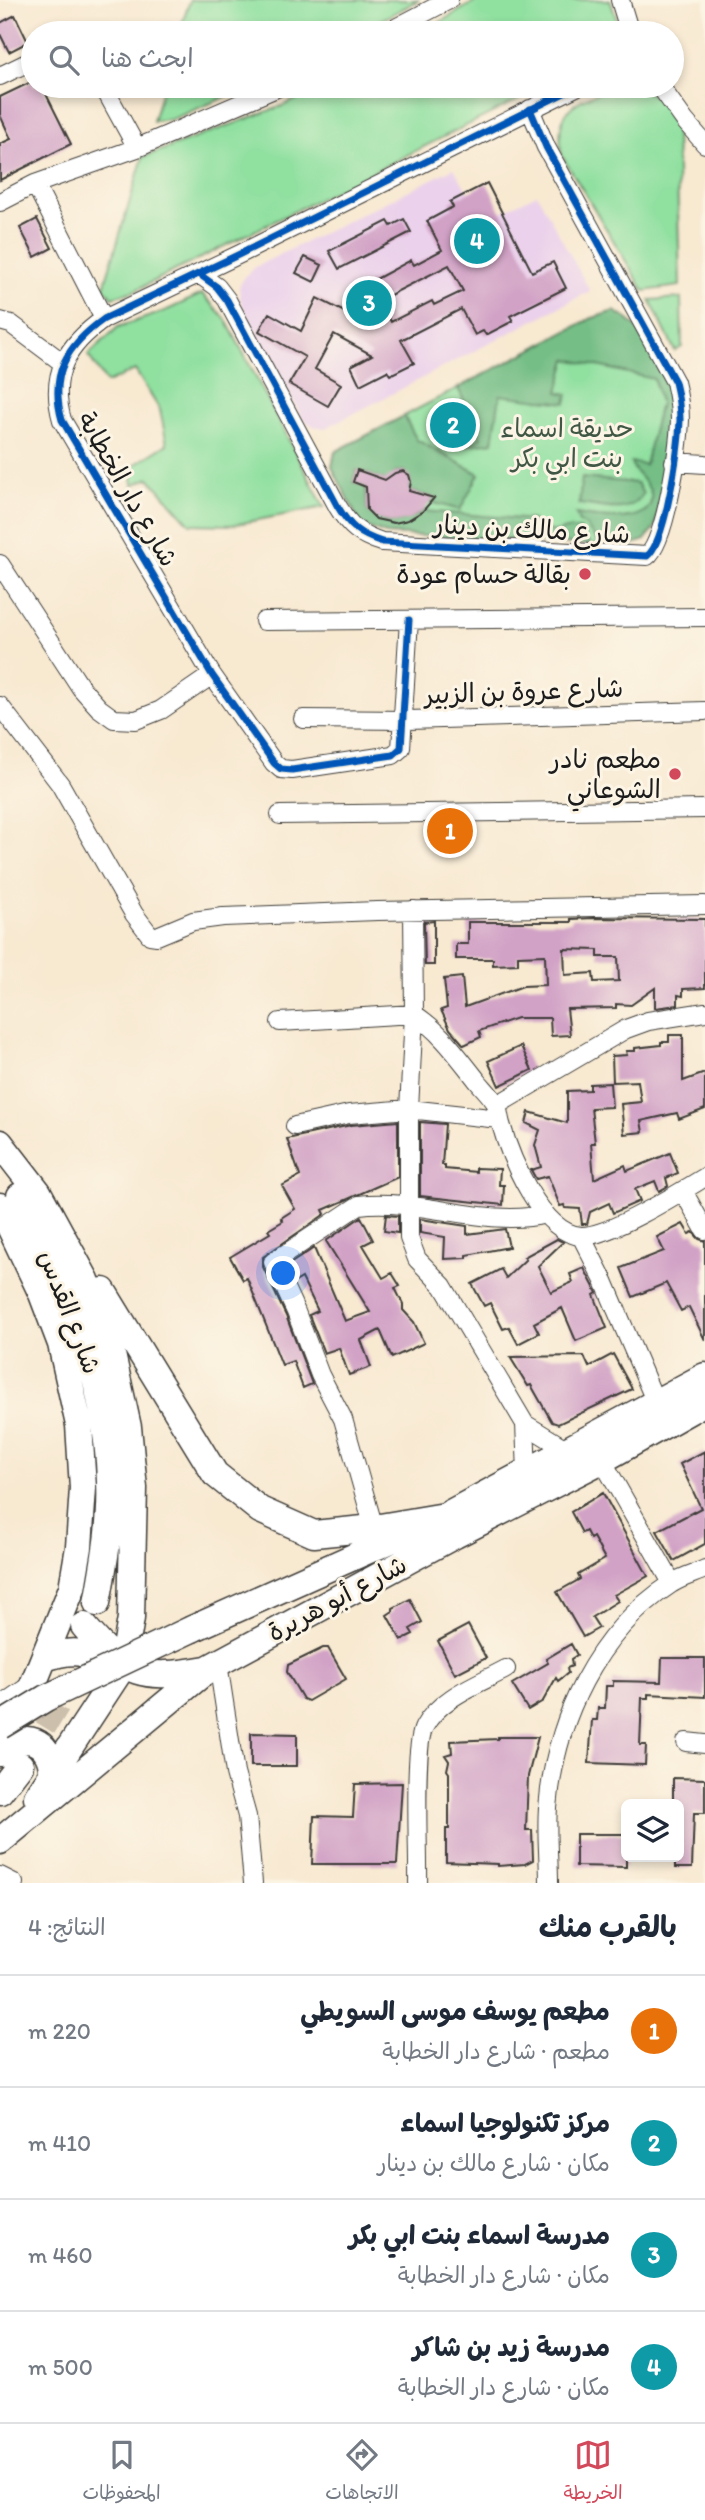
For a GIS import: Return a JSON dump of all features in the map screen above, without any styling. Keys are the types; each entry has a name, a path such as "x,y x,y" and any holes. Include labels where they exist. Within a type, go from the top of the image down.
{"highway":[{"path":"0,1143 75,1243 215,1474 260,1510 314,1534 374,1528 445,1516"},
{"name":"شارع القدس","path":"0,1155 54,1263 85,1337 98,1381 107,1431 111,1484 105,1553 97,1603"},
{"path":"6,1835 51,1779 123,1666 131,1618 134,1488 128,1427 110,1345 86,1280 38,1192"},
{"name":"شارع القدس","path":"0,1206 42,1294 61,1344 79,1424 83,1488 79,1547 72,1588 32,1687 0,1748"},
{"name":"شارع أبو هريرة","path":"0,1726 46,1698 192,1629 445,1516 705,1376"},
{"name":"شارع أبو هريرة","path":"6,1835 214,1665 455,1535 602,1460 705,1402"},
{"path":"84,1626 100,1628 111,1621 120,1602 133,1559"},
{"path":"72,1588 75,1613 112,1657 123,1666 159,1676 214,1665"},
{"path":"44,1658 70,1651 89,1655 102,1669 106,1691"},
{"path":"0,1791 10,1759 20,1741 37,1744 49,1756 53,1769 51,1779"}],"main road":[{"path":"0,1709 32,1687"}],"street":[{"path":"409,21 449,0"},
{"path":"620,0 626,21"},
{"path":"0,76 21,66"},
{"path":"110,98 137,148"},
{"path":"0,202 35,184 137,148 253,98"},
{"name":"شارع دار الخطابة","path":"409,620 401,748 393,755 292,770 281,769 262,749 212,676 62,420 57,401 58,381 63,363 85,332 104,319 553,98"},
{"path":"669,98 705,144"},
{"name":"شارع مالك بن دينار","path":"199,274 217,287 227,300 338,507 349,525 362,536 382,542 647,556 658,543 667,508 680,422 680,401 675,382 546,147 530,109"},
{"path":"35,184 104,319"},
{"path":"0,321 11,324 63,363"},
{"path":"674,462 705,464"},
{"path":"0,564 81,688 99,708 114,719 136,720 161,710 212,676"},
{"path":"264,621 705,617"},
{"path":"0,706 60,784 139,922 150,935 157,936 206,918 413,910 705,905"},
{"name":"شارع عروة بن الزبير","path":"303,719 403,720 705,711"},
{"path":"280,815 705,809"},
{"path":"413,910 414,1014 409,1109 409,1238 417,1259 443,1286 526,1424 569,1451"},
{"path":"295,1126 349,1114 409,1109 498,1112 626,1029 648,1021 705,1012"},
{"path":"280,1022 414,1014 437,1031 498,1112 508,1144 529,1190 545,1214 561,1230 581,1236 598,1233 644,1213 705,1177"},
{"path":"683,1191 705,1230"},
{"path":"374,1528 343,1419 320,1375 273,1262 359,1205 371,1203 410,1206 515,1218 545,1214"},
{"path":"581,1236 604,1281 656,1403"},
{"path":"526,1424 527,1473"},
{"path":"602,1460 672,1583"},
{"path":"549,1883 548,1808 555,1761 566,1721 586,1674 609,1641 638,1610 672,1583 705,1569"},
{"path":"214,1665 235,1773 247,1816 253,1883"},
{"path":"418,1883 419,1754 423,1728 447,1701 506,1669"},
{"path":"686,1742 705,1744"},
{"path":"0,1876 14,1883"}],"shaded area":[{"path":"454,168 468,192 487,183 501,212 537,194 590,291 326,428 313,426 302,418 241,303 239,287 245,276 255,267"}],"green space":[{"path":"190,0 419,0 380,21 183,21"},
{"path":"478,0 610,0 617,21 442,21"},
{"path":"160,98 223,98 172,119 153,121"},
{"path":"300,98 522,98 134,291 112,297 104,287 143,157"},
{"path":"587,98 660,99 676,130 680,286 644,291 562,156 561,126 564,116 578,102"},
{"path":"202,294 225,318 324,507 232,525 190,524 149,478 133,485 131,467 167,444 160,410 135,370 107,383 88,355 118,327 163,312"},
{"path":"681,298 682,347 675,351 650,300"},
{"name":"حديقة اسماء بنت ابي بكر","path":"614,311 626,318 673,400 645,540 600,545 386,534 361,525 332,467 335,452 590,319"},
{"path":"614,311 637,328 665,377 673,400 671,444 655,527 645,540 628,546 600,545 586,526 579,522 576,514 622,518 644,512 650,505 650,489 631,462 645,465 660,403 654,379 567,359 558,392 568,394 566,403 500,395 493,442 463,446 481,438 458,388 590,319"},
{"path":"404,416 417,440 479,474 460,510 431,502 431,497 409,491 410,480 403,471 395,473 389,482 357,470 353,482 366,487 367,510 374,516 395,522 423,511 533,520 538,529 557,532 581,529 591,545 386,534 361,525 332,467 335,452"},
{"path":"582,478 637,483 643,494 630,506 623,508 579,504"}],"building":[{"path":"15,15 21,27 21,46 9,52 0,34 0,23"},
{"path":"21,87 21,98 48,98 71,144 0,180 0,144 11,139 0,115 0,97"},
{"path":"487,183 532,272 553,262 566,288 510,316 513,321 486,335 483,331 475,335 461,309 401,340 414,363 390,375 387,371 360,385 351,366 372,355 334,334 315,369 341,384 328,406 289,384 305,357 259,331 269,313 301,331 317,298 368,324 352,292 411,260 414,265 442,250 427,221 453,207 450,202","holes":["449,265 463,291 434,305 432,301 391,322 380,300"]},
{"path":"37,219 52,248 35,257 20,228"},
{"path":"404,219 411,232 339,269 329,251 388,221 391,226"},
{"path":"305,257 322,265 314,282 296,273"},
{"path":"456,406 470,433 450,443 437,416"},
{"path":"357,470 385,480 403,471 409,475 409,491 434,498 423,511 408,520 394,523 376,519 367,510 366,487 353,482"},
{"path":"571,919 705,919 705,988 683,989 683,996 678,995 678,1005 655,1008 655,988 631,1005 567,1009 570,1035 551,1036 550,1018 517,1018 479,1031 481,1037 464,1045 450,1029 441,1010 447,1008 444,979 462,977 465,1007 523,986 546,985 545,955 518,956 518,964 493,965 493,959 456,959 456,944 468,944 468,922 571,922","holes":["564,949 598,950 598,957 618,957 619,981 594,982 593,973 565,975"]},
{"path":"434,921 434,965 425,965 424,922"},
{"path":"669,1035 683,1035 683,1081 705,1073 705,1109 679,1119 677,1113 641,1121 643,1132 624,1134 621,1104 641,1102 638,1081 613,1082 612,1056 627,1055 626,1051 635,1051 635,1048 661,1045 661,1042 669,1042"},
{"path":"521,1046 532,1070 499,1086 488,1061"},
{"path":"610,1083 612,1107 591,1108 595,1143 591,1143 594,1179 625,1165 627,1171 670,1153 678,1173 666,1178 668,1186 659,1191 655,1181 635,1189 640,1201 613,1213 609,1203 590,1212 587,1224 582,1224 580,1209 560,1206 548,1176 536,1179 531,1170 541,1167 535,1145 540,1130 526,1123 529,1112 567,1123 567,1091 590,1090 590,1084"},
{"path":"398,1121 398,1177 323,1210 325,1214 263,1257 263,1267 286,1316 312,1384 303,1388 293,1361 282,1365 247,1278 243,1280 230,1257 270,1233 268,1230 283,1221 281,1218 295,1209 282,1186 300,1176 287,1139 351,1125"},
{"path":"420,1122 445,1124 442,1165 445,1165 445,1169 476,1172 476,1168 500,1169 499,1185 504,1185 503,1205 420,1196"},
{"path":"386,1215 398,1216 398,1233 384,1231"},
{"path":"361,1217 373,1240 363,1245 383,1278 392,1273 400,1286 395,1288 403,1310 414,1322 424,1343 392,1358 380,1330 361,1340 371,1367 349,1375 339,1348 324,1353 309,1315 318,1311 302,1278 295,1282 287,1266 314,1248 345,1321 370,1312 326,1241"},
{"path":"420,1219 467,1226 467,1234 505,1229 509,1247 467,1255 467,1258 444,1259 445,1237 420,1233"},
{"path":"683,1224 689,1234 693,1232 705,1241 705,1340 689,1307 681,1311 666,1283 633,1297 621,1268 664,1251 657,1237"},
{"path":"557,1239 563,1242 538,1266 551,1292 573,1282 570,1274 584,1268 597,1293 594,1295 607,1328 576,1341 562,1308 534,1323 539,1333 518,1344 509,1327 503,1329 490,1303 484,1306 472,1284 501,1269 506,1278 526,1259 524,1257"},
{"path":"613,1354 632,1389 558,1424 552,1422 531,1385 528,1386 510,1357 584,1356 589,1367"},
{"path":"705,1451 705,1544 674,1561 657,1531 701,1508 680,1464"},
{"path":"603,1493 648,1576 614,1595 618,1601 592,1617 599,1628 583,1637 557,1592 580,1579 578,1575 605,1559 593,1537 590,1539 586,1531 582,1533 571,1512"},
{"path":"410,1599 422,1622 410,1629 413,1634 401,1640 387,1615 393,1608"},
{"path":"468,1625 486,1658 455,1674 438,1641"},
{"path":"571,1644 577,1655 571,1659 572,1666 567,1668 568,1673 558,1681 556,1678 543,1701 528,1710 512,1684 548,1663 546,1659"},
{"path":"328,1648 346,1679 308,1701 303,1699 287,1672 288,1665"},
{"path":"662,1658 705,1658 705,1697 648,1694 648,1698 642,1698 640,1745 646,1745 645,1765 589,1763 592,1720 597,1720 598,1708 605,1708 606,1686 613,1686 613,1681 661,1682"},
{"path":"251,1733 297,1734 297,1766 251,1766"},
{"path":"538,1737 528,1776 526,1830 532,1830 533,1860 525,1864 498,1866 446,1862 449,1761 445,1755 452,1753 451,1741"},
{"path":"673,1778 705,1779 705,1813 694,1813 692,1868 675,1868 675,1862 684,1862 684,1799 673,1799"},
{"path":"402,1783 397,1864 312,1864 314,1816 353,1817 355,1784"},
{"path":"576,1834 621,1834 621,1862 626,1862 626,1867 576,1866"}],"tunnel":[{"path":"23,1760 72,1680"}],"cycle path":[{"path":"409,620 401,748 393,755 292,770 281,769 212,675 62,420 58,388 60,375 71,350 104,319 554,98"},
{"path":"199,274 217,287 227,300 338,507 351,525 362,533 382,542 647,556 660,533 674,471 680,420 675,382 546,147 530,109"}],"place":[{"name":"مدرسة زيد بن شاكر","path":"477,241"},
{"name":"مدرسة اسماء بنت ابي بكر","path":"369,303"},
{"name":"مركز تكنولوجيا اسماء","path":"453,425"},
{"name":"بقالة حسام عودة","path":"585,574"},
{"name":"مطعم نادر الشوعاني","path":"675,774"},
{"name":"مطعم يوسف موسى السويطي","path":"450,831"}]}
